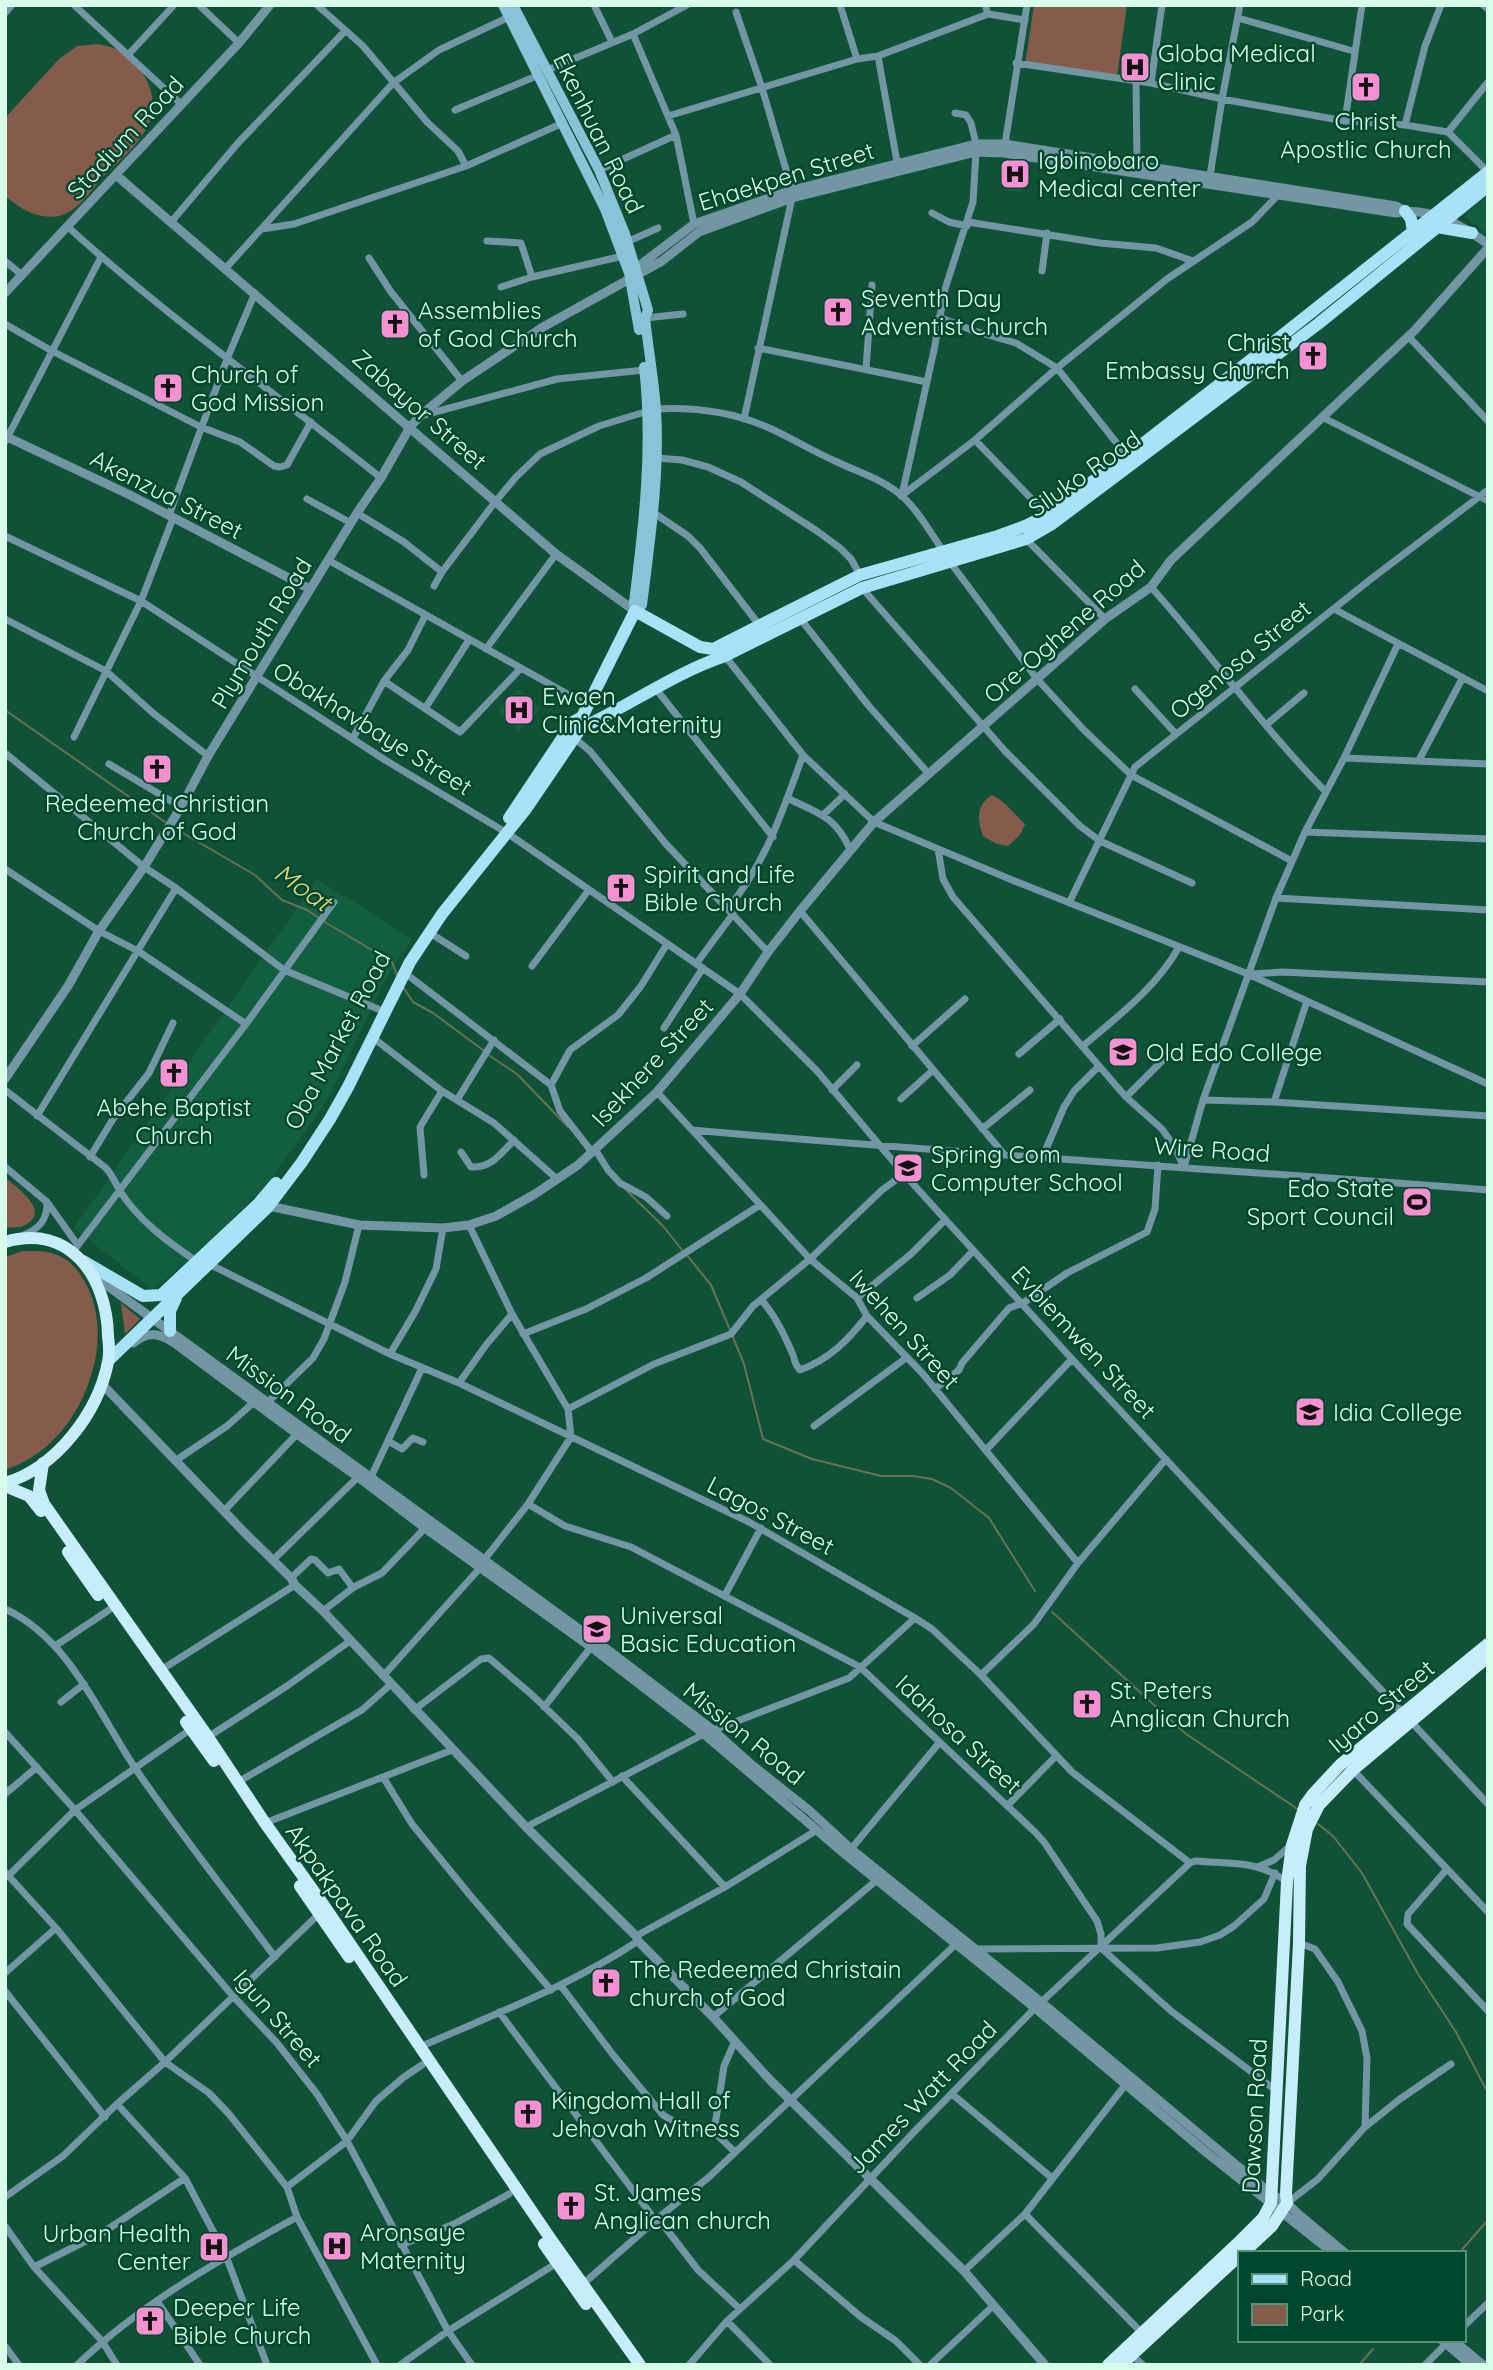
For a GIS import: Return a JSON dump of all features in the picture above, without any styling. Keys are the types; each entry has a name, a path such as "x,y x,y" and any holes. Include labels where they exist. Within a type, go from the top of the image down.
{"highway":[{"path":"5,1484 24,1476 59,1452 82,1423 112,1358 108,1316 102,1293 78,1252 47,1239 9,1241"},
{"name":"Akpakpava Road","path":"43,1463 39,1490 44,1504 208,1737 422,2065 630,2365"},
{"name":"Akpakpava Road","path":"5,1484 34,1501 191,1729 419,2047 640,2365"},
{"name":"Iyaro Street","path":"1310,1808 1488,1644"},
{"name":"Iyaro Street","path":"1310,1808 1313,1794 1340,1765 1488,1657"},
{"name":"Dawson Road","path":"1108,2365 1263,2218 1272,2199 1287,1882 1292,1845 1300,1818 1310,1808"},
{"name":"Dawson Road","path":"1245,2251 1272,2226 1285,2207 1300,1866 1310,1808"},
{"path":"1121,2365 1238,2257"}],"main road":[{"name":"Ekenhuan Road","path":"503,5 599,170 627,242 652,410 646,510 635,611"},
{"name":"Ekenhuan Road","path":"513,5 648,310 645,318 657,458 654,513 642,605 635,611 583,717"},
{"path":"1472,233 1436,221 1488,172"},
{"name":"Siluko Road","path":"947,557 1046,515 1314,319 1413,232 1436,221 1449,219 1488,186"},
{"path":"1461,208 1462,219 1472,233"},
{"path":"1405,211 1411,219 1413,232"},
{"name":"Siluko Road","path":"583,717 612,714 861,582 947,557 1026,539 1052,524 1130,467 1436,221"},
{"name":"Zabayor Street","path":"635,611 700,647 713,649"},
{"name":"Siluko Road","path":"713,649 760,626 797,614"},
{"path":"583,717 600,709 612,714"},
{"name":"Oba Market Road","path":"78,1252 143,1296 161,1295 202,1263 263,1205 302,1162 330,1119 405,973 430,933 504,832 573,722 583,717"},
{"name":"Oba Market Road","path":"263,1205 324,1117 404,958 437,910 526,809 583,717"},
{"name":"Oba Market Road","path":"112,1358 178,1294 202,1263"},
{"path":"170,1331 170,1311 178,1294"}],"street":[{"path":"5,13 12,5"},
{"path":"74,5 181,104"},
{"path":"129,54 174,5"},
{"path":"199,5 239,43"},
{"name":"Stadium Road","path":"5,293 239,43 270,5"},
{"path":"317,5 363,47 427,122 458,150 466,166"},
{"path":"594,5 612,42"},
{"path":"455,110 633,34 687,5"},
{"path":"840,5 857,58"},
{"path":"985,5 988,14"},
{"path":"1005,144 1027,5"},
{"path":"1151,83 1163,5"},
{"path":"1210,176 1240,5"},
{"path":"1345,121 1353,51 1362,5"},
{"path":"1405,125 1425,46 1441,5"},
{"path":"736,12 762,88 792,194 744,419"},
{"path":"668,116 857,58 878,56 988,14 1024,20"},
{"path":"225,269 393,83 439,50 509,18"},
{"path":"1238,18 1353,51"},
{"path":"172,221 239,144 345,31"},
{"path":"633,34 676,135 694,224"},
{"path":"878,56 897,162"},
{"path":"1016,63 1151,83 1345,121 1405,125 1447,132 1488,172"},
{"path":"1136,82 1137,166"},
{"path":"1447,132 1488,82"},
{"path":"901,496 945,289 973,202 976,148 971,122 965,115 954,113"},
{"path":"262,229 294,224 466,166 563,123"},
{"path":"599,170 676,135"},
{"name":"Ehaekpen Street","path":"631,275 694,224 897,162 1005,144 1396,206 1436,221"},
{"name":"Ehaekpen Street","path":"631,275 662,261 699,232 792,194 976,148 1396,213 1405,211"},
{"name":"Zabayor Street","path":"117,175 556,554 635,611"},
{"path":"901,496 975,440 1057,368 1167,279 1252,222 1278,195"},
{"path":"932,213 949,222 1156,248 1193,261"},
{"path":"1449,219 1488,246"},
{"path":"68,227 227,359 381,478"},
{"path":"627,242 658,228"},
{"path":"1042,271 1047,233"},
{"path":"488,242 522,243 532,277"},
{"name":"Ore-Oghene Road","path":"740,995 768,952 874,822 1105,619 1151,587 1171,560 1408,336 1488,246"},
{"path":"501,287 623,256"},
{"path":"6,438 102,257"},
{"path":"369,258 391,292 461,381"},
{"path":"5,261 22,275"},
{"name":"Plymouth Road","path":"5,1079 68,986 99,931 144,867 208,756 410,427 461,381 542,327 631,275"},
{"path":"866,369 872,285"},
{"path":"74,737 141,601 201,427 255,293"},
{"path":"645,318 683,314"},
{"path":"939,317 1016,343 1057,368 1127,456"},
{"path":"5,324 201,427 240,442 274,466 287,465 311,422"},
{"path":"1408,336 1485,418"},
{"path":"758,348 927,383"},
{"path":"420,416 557,379 644,370"},
{"path":"434,586 495,502 540,454 599,426 652,410 677,408 720,412 744,419 878,480 901,496 913,508 1037,679 1131,775 1292,861"},
{"path":"1485,418 1488,408"},
{"path":"1322,417 1488,501"},
{"name":"Akenzua Street","path":"6,438 171,517 310,589"},
{"path":"975,440 1046,515"},
{"path":"657,458 682,460 708,467 741,482 808,524 840,548 851,559 861,582 1005,751 1080,826 1100,841 1192,883"},
{"name":"Ogenosa Street","path":"1069,903 1135,767 1488,490"},
{"path":"307,499 351,523"},
{"path":"357,513 404,542 442,572"},
{"path":"654,513 688,536 700,548 760,626"},
{"name":"Obakhavbaye Street","path":"5,536 141,601 257,678 504,832 740,995"},
{"path":"1026,539 1105,619"},
{"path":"486,649 556,554"},
{"path":"328,560 521,668 583,717 590,751 666,844 768,952"},
{"path":"1151,587 1295,760 1326,792"},
{"path":"1334,609 1488,691"},
{"path":"797,614 868,705 928,773"},
{"path":"353,738 384,681 408,650 425,616"},
{"path":"5,619 106,671 153,713 208,756"},
{"path":"426,707 470,640"},
{"path":"1184,1167 1203,1100 1276,898 1305,832 1344,758 1398,644"},
{"path":"725,656 803,755 874,822 1248,974 1488,1084"},
{"path":"384,681 460,732 521,668"},
{"path":"1419,760 1462,679"},
{"path":"656,689 773,837"},
{"path":"1135,689 1176,734"},
{"path":"1266,725 1304,692"},
{"path":"5,753 144,867 284,970 378,1009"},
{"path":"664,1028 773,837 803,755"},
{"path":"1344,758 1488,764"},
{"path":"109,764 181,807"},
{"path":"822,815 845,794"},
{"path":"787,798 822,815 842,832 850,849"},
{"path":"1305,832 1488,839"},
{"path":"938,849 943,879 953,897 1126,1097 1162,1129 1184,1167"},
{"path":"5,869 99,931 138,951 246,1024"},
{"path":"37,1116 176,888"},
{"path":"533,966 588,891"},
{"path":"1276,898 1488,910"},
{"path":"5,1167 47,1202 78,1252 120,1191 334,902"},
{"path":"800,911 1003,1153"},
{"path":"430,933 466,956"},
{"path":"667,944 641,986 618,1015 570,1050 554,1081 560,1111 608,1170 620,1183 646,1197 656,1209 667,1216"},
{"path":"1083,1046 1167,969 1179,947"},
{"path":"1248,974 1282,972 1488,982"},
{"path":"405,973 554,1081"},
{"name":"Evbiemwen Street","path":"740,995 817,1071 879,1147 1072,1359 1486,1798"},
{"name":"Isekhere Street","path":"263,1205 359,1225 443,1228 469,1225 496,1216 557,1179 594,1151 657,1092 740,995"},
{"path":"912,1045 965,999"},
{"path":"1274,1102 1307,1001"},
{"path":"1019,1054 1060,1019"},
{"path":"90,1157 113,1119 149,1073 173,1023"},
{"path":"372,1037 442,1091 494,1123 557,1179"},
{"path":"457,1100 495,1040"},
{"path":"1126,1097 1162,1061"},
{"path":"832,1090 857,1065"},
{"path":"1043,1156 1064,1107 1074,1091 1100,1066"},
{"path":"901,1099 933,1070"},
{"name":"Lagos Street","path":"5,1090 106,1168 116,1179 120,1191 147,1224 202,1263 761,1528 932,1629 981,1675 1072,1772 1190,1863"},
{"path":"982,1129 1030,1090"},
{"path":"424,1175 420,1127 442,1091"},
{"path":"657,1092 692,1130"},
{"path":"1203,1100 1488,1116"},
{"name":"Wire Road","path":"692,1130 879,1147 1003,1153 1488,1189"},
{"name":"Iwehen Street","path":"692,1130 810,1259 857,1298 867,1316 935,1389 1078,1563"},
{"path":"461,1152 471,1167 478,1167 494,1161 514,1140"},
{"path":"935,1389 959,1370 1004,1313 1014,1305 1023,1303 1067,1273 1147,1232 1155,1209 1158,1165"},
{"path":"568,1409 654,1363 731,1334 753,1306 810,1259 882,1190 904,1174"},
{"path":"9,1241 36,1230 44,1222 47,1202"},
{"path":"523,1334 586,1309 646,1278 760,1205"},
{"path":"857,1298 911,1254 945,1220"},
{"path":"268,1402 313,1358 324,1339 345,1282 359,1225"},
{"path":"383,1676 482,1564 528,1504 571,1437 568,1409 512,1314 469,1225"},
{"path":"390,1354 436,1269 443,1228"},
{"path":"917,1298 950,1275 973,1251"},
{"name":"Mission Road","path":"94,1276 371,1477 591,1647 708,1732 877,1880 956,1944 1038,2005 1272,2199"},
{"path":"761,1300 770,1309 800,1370 816,1364 844,1344 867,1316"},
{"path":"458,1383 512,1314"},
{"name":"Mission Road","path":"112,1358 147,1334 155,1333 173,1342 425,1528 482,1564 810,1811 851,1849 975,1950 1126,2084 1272,2199 1297,2213 1343,2251"},
{"path":"814,1426 906,1358"},
{"path":"986,1450 1072,1359"},
{"path":"371,1477 422,1368"},
{"path":"102,1384 323,1611 526,1827 666,1967 770,2080 964,2271 1045,2365"},
{"path":"175,1461 227,1426 254,1402"},
{"path":"223,1511 297,1434"},
{"path":"388,1441 402,1449 413,1438 423,1442"},
{"path":"981,1675 1034,1624 1078,1563 1166,1459"},
{"path":"272,1560 358,1477"},
{"name":"Idahosa Street","path":"528,1504 565,1526 631,1547 860,1667 1044,1842 1097,1921 1101,1948"},
{"path":"323,1611 353,1588 382,1573 425,1528"},
{"path":"725,1595 761,1528"},
{"path":"161,1670 293,1582 311,1559 328,1573 339,1569 353,1588"},
{"path":"5,1609 18,1615 55,1646 83,1684 135,1767 275,1957"},
{"path":"55,1646 109,1610"},
{"path":"526,1827 708,1732 849,1678 915,1618"},
{"path":"208,1737 350,1641"},
{"path":"544,1707 591,1647"},
{"path":"414,1710 485,1657 489,1658 578,1738 613,1782"},
{"path":"61,1702 83,1684"},
{"path":"237,1783 362,1710 390,1685"},
{"path":"191,1729 75,1810 7,1873 56,1928 165,2062 209,2093 287,2187 297,2217 377,2365"},
{"name":"Igun Street","path":"5,1732 232,1995 277,2043 317,2094 347,2141 448,2331 472,2365"},
{"path":"851,1849 939,1743"},
{"path":"265,1823 452,1750"},
{"path":"1007,1806 1056,1756"},
{"path":"5,1794 37,1767"},
{"path":"1353,1770 1488,1912"},
{"path":"622,1776 725,1886"},
{"path":"383,1777 412,1824 551,1990"},
{"path":"419,2047 561,1986 603,1964 637,1938 817,1830"},
{"path":"1260,1866 1274,1860 1292,1845"},
{"path":"1190,1863 1195,1861 1260,1866 1287,1882"},
{"name":"James Watt Road","path":"689,2365 727,2321 794,2260 1038,2005 1190,1863"},
{"path":"1447,1869 1408,1914 1407,1924 1488,2011"},
{"path":"975,1950 1157,1948 1199,1942 1220,1935 1234,1926 1264,1899 1275,1873"},
{"path":"713,2017 877,1880"},
{"path":"5,2197 63,2156 322,1910"},
{"path":"5,1973 56,1928"},
{"path":"1298,1943 1315,1949 1338,1982 1362,2031 1367,2058 1365,2127"},
{"path":"583,2284 709,2177 956,1944"},
{"path":"1101,1948 1171,2011 1278,2092"},
{"path":"561,1986 663,2115 675,2122 714,2132 735,2152"},
{"path":"5,1991 105,2117"},
{"path":"499,2012 698,2270 740,2309"},
{"path":"714,2132 724,2066 735,2041"},
{"path":"1285,2207 1318,2179 1365,2127 1399,2099 1451,2064"},
{"path":"287,2187 347,2141 376,2101 422,2065"},
{"path":"964,2271 1025,2214 1126,2084"},
{"path":"952,2094 1052,2178"},
{"path":"117,2104 185,2178 226,2256 266,2364"},
{"path":"34,2267 102,2233 185,2178"},
{"path":"401,2245 454,2224 509,2194"},
{"name":"Mission Road","path":"1285,2207 1331,2251"},
{"path":"1025,2214 1141,2332"},
{"path":"77,2365 102,2341 171,2289 297,2217"},
{"path":"5,2226 34,2267 102,2341 117,2365"},
{"path":"794,2260 861,2317 896,2341 920,2365"},
{"path":"400,2365 448,2331 557,2263"},
{"path":"156,2301 200,2365"},
{"path":"1465,2325 1488,2303"},
{"path":"930,2365 993,2306"},
{"path":"727,2321 770,2365"},
{"path":"1425,2365 1447,2342"},
{"path":"1449,2342 1471,2365"},
{"path":"1449,2342 1483,2365"},
{"path":"5,2346 19,2365"},
{"path":"1132,2355 1143,2365"}],"shaded area":[{"path":"1488,77 1488,169 1485,171 1442,133"},
{"name":"Igbinobaro Medical center","path":"1009,155 1026,158 1022,192 1004,190"},
{"path":"1488,196 1488,235 1464,215"},
{"name":"Ewaen Clinic&Maternity","path":"519,689 540,709 519,731 498,711"},
{"path":"317,879 412,939 386,979 328,1099 270,1181 206,1245 153,1290 74,1228"}],"green space":[{"path":"1034,5 1127,5 1117,77 1025,64"},
{"path":"99,44 120,51 145,77 152,99 149,122 134,146 72,210 51,217 29,212 5,196 5,118 59,59 77,46"},
{"path":"992,795 1025,824 1020,835 1008,846 997,844 983,836 981,830 979,813 983,803"},
{"path":"5,1177 33,1206 33,1218 27,1224 14,1228 5,1227"},
{"path":"23,1251 55,1254 76,1269 92,1297 98,1328 97,1344 86,1390 65,1426 39,1453 5,1470 5,1257"},
{"path":"121,1303 140,1319 125,1334"}],"waterway":[{"name":"Moat","path":"5,710 165,822"},
{"name":"Moat","path":"181,832 255,875 282,900 319,918"},
{"name":"Moat","path":"323,921 392,962 397,975"},
{"path":"403,987 413,1002 433,1013 483,1050"},
{"path":"487,1054 517,1074 568,1127"},
{"path":"626,1190 663,1226 682,1250"},
{"path":"686,1254 711,1285 730,1330"},
{"path":"732,1335 744,1364 763,1439 812,1459 881,1476 932,1479 951,1488 989,1518 1035,1591"},
{"path":"1052,1612 1186,1734 1299,1810"},
{"path":"1318,1824 1333,1836 1362,1873 1418,1974 1456,2032 1488,2093"},
{"path":"1461,2251 1488,2220"},
{"path":"1359,2365 1373,2349"}],"place":[{"name":"Globa Medical Clinic","path":"1135,67"},
{"name":"Christ Apostlic Church","path":"1366,87"},
{"name":"Igbinobaro Medical center","path":"1015,174"},
{"name":"Seventh Day Adventist Church","path":"838,312"},
{"name":"Assemblies of God Church","path":"395,324"},
{"name":"Christ Embassy Church","path":"1313,356"},
{"name":"Church of God Mission","path":"168,388"},
{"name":"Ewaen Clinic&Maternity","path":"519,710"},
{"name":"Redeemed Christian Church of God","path":"157,769"},
{"name":"Spirit and Life Bible Church","path":"621,888"},
{"name":"Old Edo College","path":"1123,1052"},
{"name":"Abehe Baptist Church","path":"174,1073"},
{"name":"Spring Com Computer School","path":"908,1168"},
{"name":"Edo State Sport Council","path":"1417,1202"},
{"name":"Idia College","path":"1310,1412"},
{"name":"Universal Basic Education","path":"597,1629"},
{"name":"St. Peters Anglican Church","path":"1087,1704"},
{"name":"The Redeemed Christain church of God","path":"606,1983"},
{"name":"Kingdom Hall of Jehovah Witness","path":"528,2114"},
{"name":"St. James Anglican church","path":"571,2206"},
{"name":"Aronsaye Maternity","path":"337,2246"},
{"name":"Urban Health Center","path":"214,2247"},
{"name":"Deeper Life Bible Church","path":"150,2321"}]}
